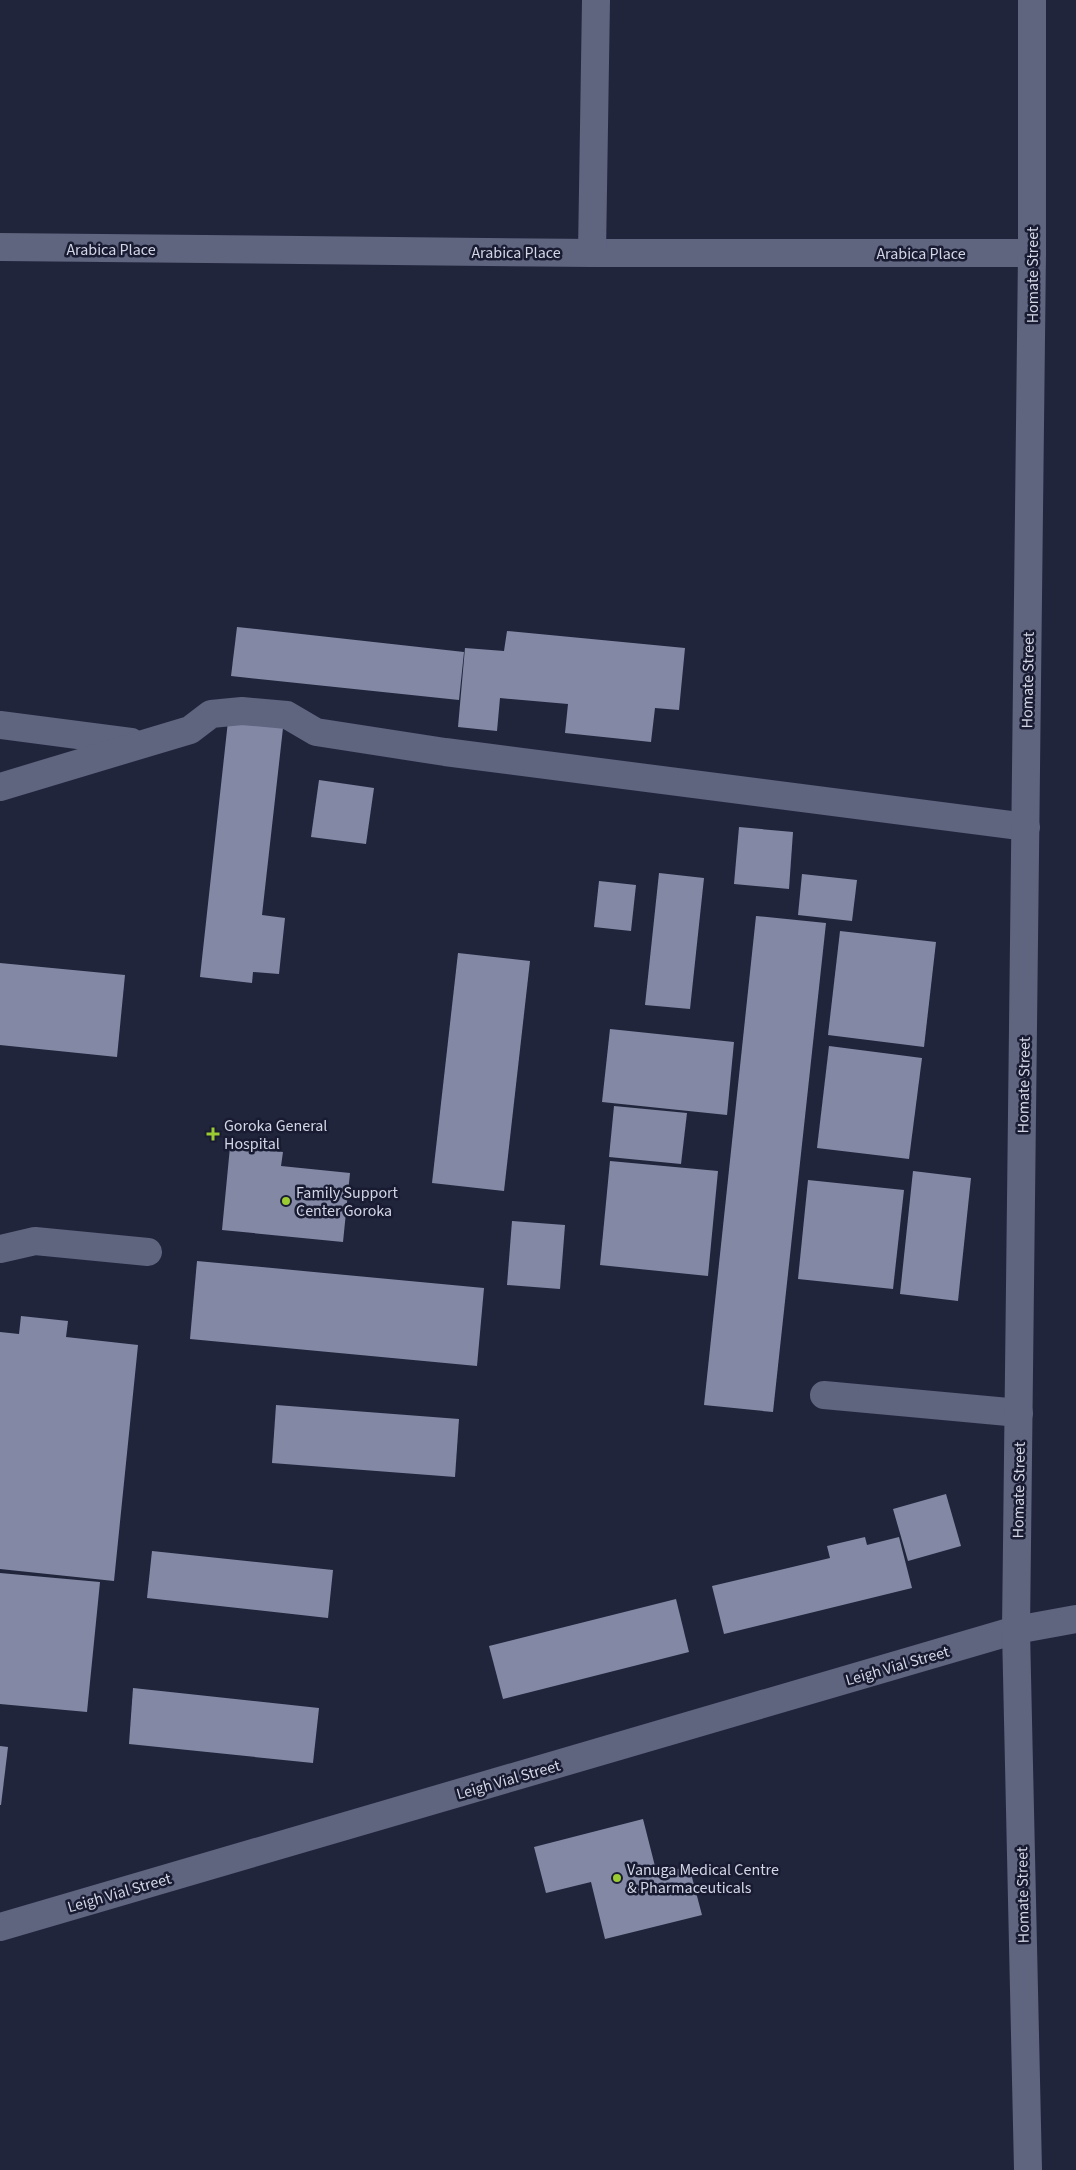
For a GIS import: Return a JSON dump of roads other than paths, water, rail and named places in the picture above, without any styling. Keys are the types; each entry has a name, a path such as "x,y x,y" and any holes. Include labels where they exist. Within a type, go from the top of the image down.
{"street":[{"path":"592,253 596,0"},
{"name":"Homate Street","path":"1028,2170 1016,1630 1032,253 1032,0"},
{"name":"Arabica Place","path":"0,247 592,253 1032,253"},
{"path":"0,787 190,730 211,714 242,711 287,715 316,732 445,752 1026,827"},
{"path":"0,725 143,743"},
{"path":"0,1248 34,1241 148,1252"},
{"path":"824,1395 1019,1414"},
{"name":"Leigh Vial Street","path":"0,1927 1016,1630 1076,1619"}],"place":[{"name":"Goroka General Hospital","path":"213,1134"},
{"name":"Family Support Center Goroka","path":"286,1201"},
{"name":"Vanuga Medical Centre & Pharmaceuticals","path":"617,1878"}]}
